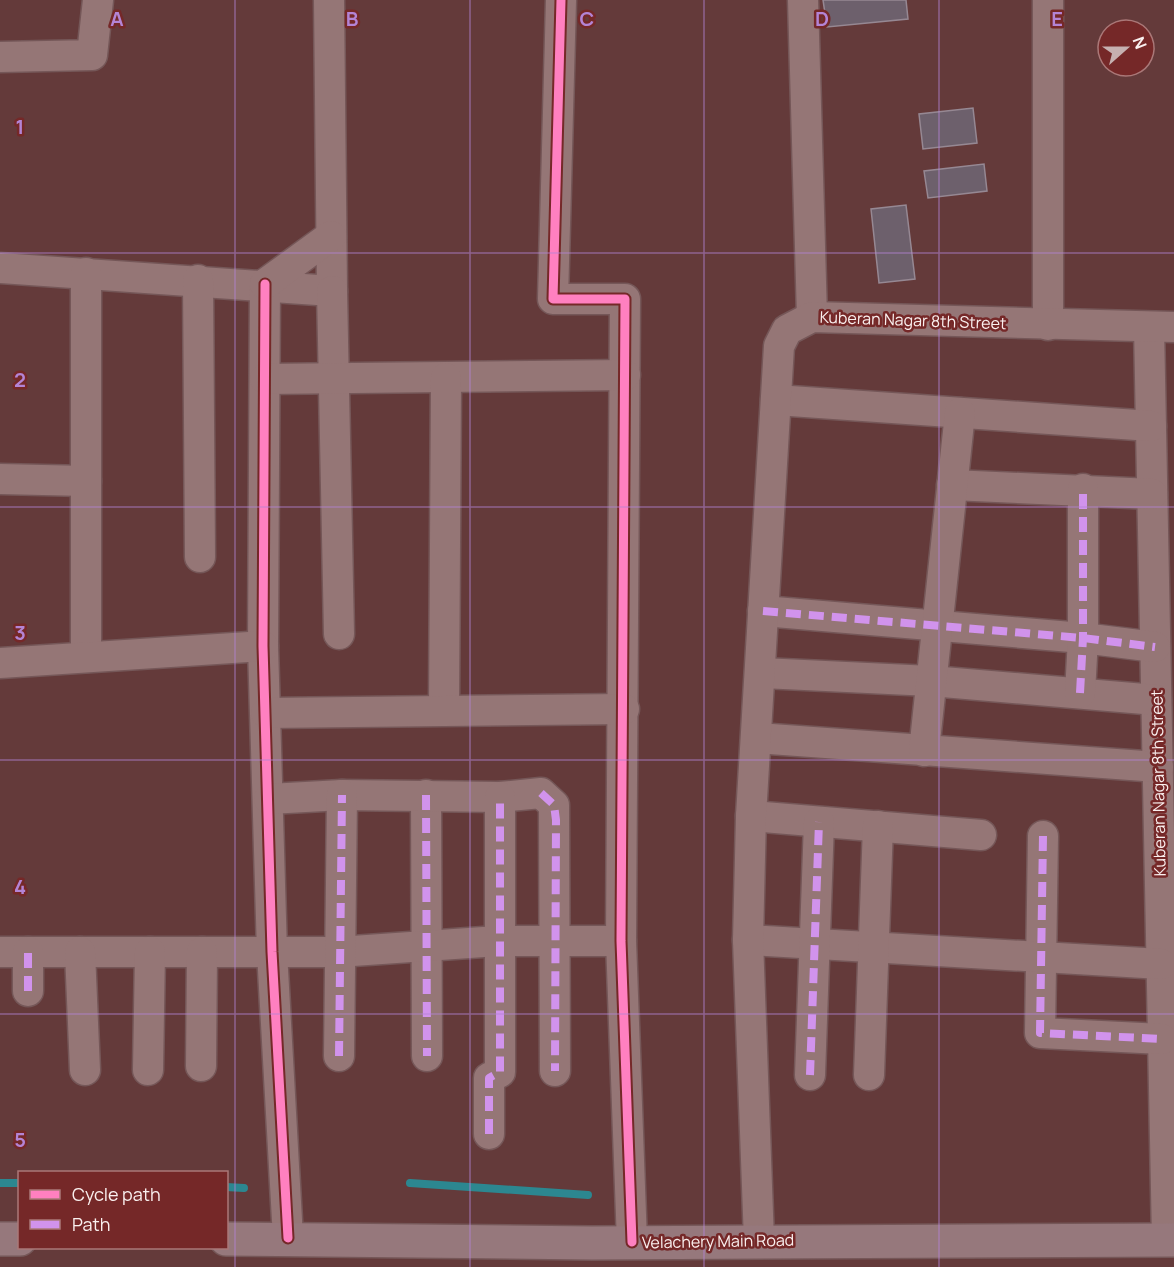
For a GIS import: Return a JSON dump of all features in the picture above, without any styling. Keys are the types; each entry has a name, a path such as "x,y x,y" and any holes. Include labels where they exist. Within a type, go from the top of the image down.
{"main road":[{"path":"0,1239 18,1239"},
{"name":"Velachery Main Road","path":"228,1239 632,1242 1171,1240"}],"street":[{"path":"0,57 92,55 98,0"},
{"path":"329,0 339,634"},
{"path":"561,0 553,298 625,299 621,941 632,1242"},
{"name":"Kuberan Nagar 8th Street","path":"803,0 812,317 1162,327 1151,426 1162,1039 1171,1240"},
{"path":"1048,0 1048,325"},
{"path":"265,284 332,236"},
{"path":"0,268 265,284 332,291"},
{"path":"86,273 86,657"},
{"path":"198,280 200,557"},
{"path":"265,284 263,646 272,952 288,1239"},
{"path":"759,1241 748,940 751,816 779,346 787,330 812,317"},
{"path":"265,380 625,375"},
{"path":"444,710 446,378"},
{"path":"776,400 1151,426"},
{"path":"924,751 960,413"},
{"path":"0,479 86,481"},
{"path":"952,484 1152,494"},
{"path":"1080,693 1083,638 1083,489"},
{"path":"763,611 1155,646"},
{"path":"0,663 263,646"},
{"path":"760,673 931,681 1156,700"},
{"path":"266,713 624,709"},
{"path":"757,738 1158,767"},
{"path":"269,799 342,795 500,796 542,793 554,805 555,1071"},
{"path":"339,1056 338,952 342,795"},
{"path":"426,795 428,1056"},
{"path":"489,1134 489,1078 500,1072 498,941 500,796"},
{"path":"751,816 981,835"},
{"path":"810,1075 819,822"},
{"path":"869,1075 878,826"},
{"path":"1043,836 1040,1033 1162,1039"},
{"path":"748,940 1161,964"},
{"path":"28,991 14,952 338,952 498,941 621,941"},
{"path":"80,952 85,1070"},
{"path":"148,1070 150,952"},
{"path":"201,1066 202,952"}],"building":[{"path":"823,0 906,0 908,19 827,27"},
{"path":"973,108 977,143 923,149 919,114"},
{"path":"984,164 987,191 928,198 924,171"},
{"path":"906,205 915,279 879,283 871,209"}],"waterway":[{"path":"0,1183 18,1183"},
{"path":"410,1183 588,1195"},
{"path":"228,1187 244,1188"}],"marked path":[{"path":"1080,693 1083,638 1083,489"},
{"path":"763,611 1083,638 1155,647"},
{"path":"541,793 554,805 556,820 555,1071"},
{"path":"339,1056 342,795"},
{"path":"426,795 427,1056"},
{"path":"489,1134 489,1078 500,1072 500,797"},
{"path":"810,1075 819,822"},
{"path":"1043,836 1040,1033 1162,1039"},
{"path":"28,952 28,991"}],"cycle path":[{"path":"561,0 553,299 625,299 621,941 632,1242"},
{"path":"265,284 263,646 272,952 288,1238"}]}
